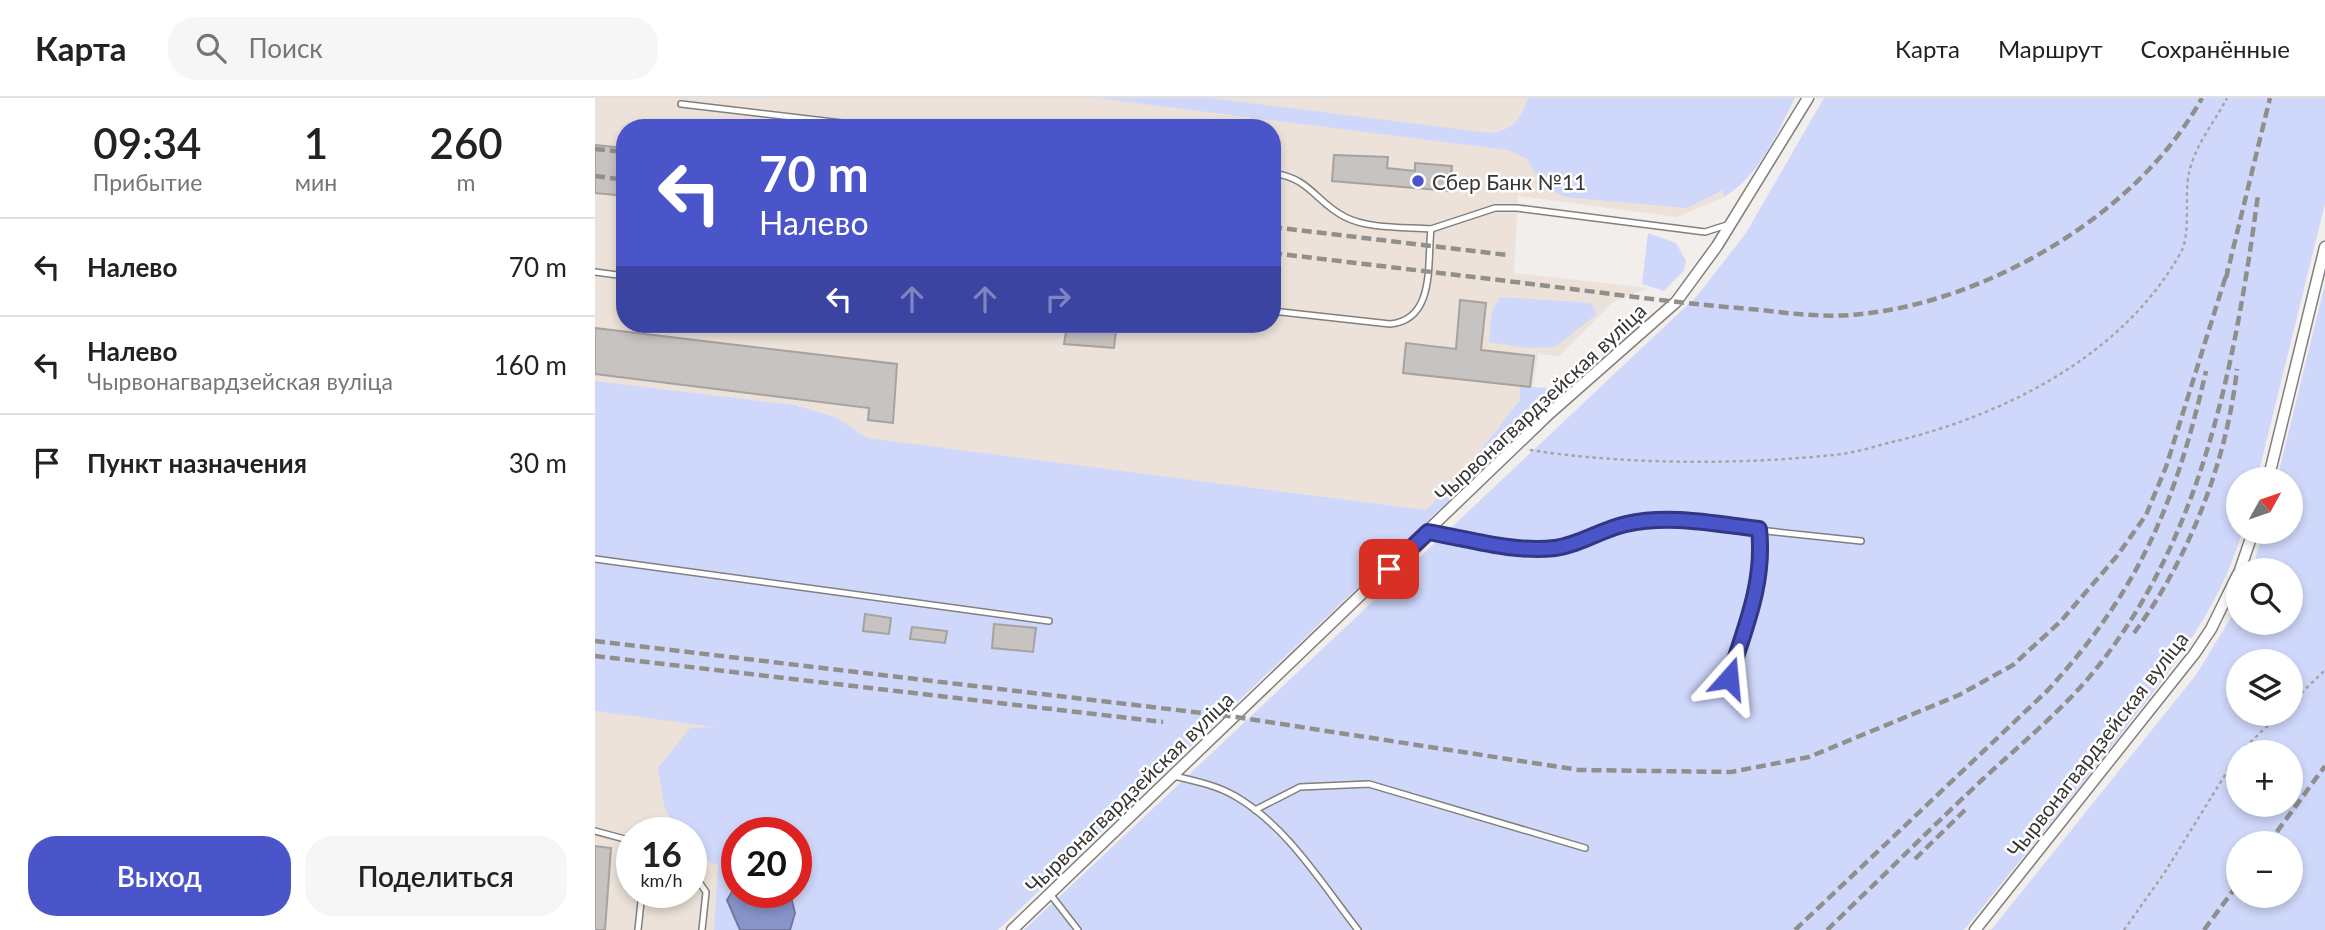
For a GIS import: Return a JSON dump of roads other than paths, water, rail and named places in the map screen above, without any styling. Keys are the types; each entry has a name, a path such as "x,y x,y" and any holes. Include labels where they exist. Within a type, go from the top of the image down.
{"street":[{"name":"Чырвонагвардзейская вуліца","path":"1012,930 1550,414 1676,302 1730,223 1808,98"},
{"path":"2271,467 2325,247"},
{"name":"Чырвонагвардзейская вуліца","path":"1975,930 2195,653 2226,598"}],"lane":[{"path":"681,104 808,119"},
{"path":"1281,175 1300,180 1334,211 1352,220 1431,229 1481,212 1507,207 1705,232 1730,223"},
{"path":"1281,312 1390,324 1407,320 1420,307 1426,291 1431,229"},
{"path":"595,272 616,275"},
{"path":"1428,532 1538,549 1567,545 1623,524 1685,520 1861,541"},
{"path":"1729,678 1758,590 1761,571 1759,529"},
{"path":"595,559 1049,621"},
{"path":"1171,775 1218,788 1255,810 1281,833 1358,930"},
{"path":"1255,810 1300,788 1369,784 1585,848"},
{"path":"595,831 616,837"},
{"path":"1050,894 1078,930"},
{"path":"638,930 640,908"},
{"path":"702,930 704,908"}],"railway":[{"path":"1281,254 1811,315 1861,314 1910,306 1959,291 2009,270 2056,244 2100,213 2140,178 2175,140 2202,98"},
{"path":"2226,278 2270,98"},
{"path":"595,149 616,151"},
{"path":"595,176 616,179"},
{"path":"1827,930 2076,692 2103,660 2138,609 2167,554 2211,439 2239,318 2258,195"},
{"path":"1281,228 1507,255"},
{"path":"595,641 1236,717 1579,770 1731,772 1809,757 1959,695 2013,665 2061,621 2117,556 2146,515 2166,467 2228,269"},
{"path":"2134,633 2172,573 2202,508 2224,439 2237,369"},
{"path":"1795,930 2048,690 2080,653 2131,579 2150,542 2182,462 2206,371"},
{"path":"595,656 1163,722"},
{"path":"2278,831 2325,766"},
{"path":"1915,859 1965,810"},
{"path":"2204,930 2226,900"}],"place":[{"name":"Сбер Банк №11","path":"1418,181"}]}
